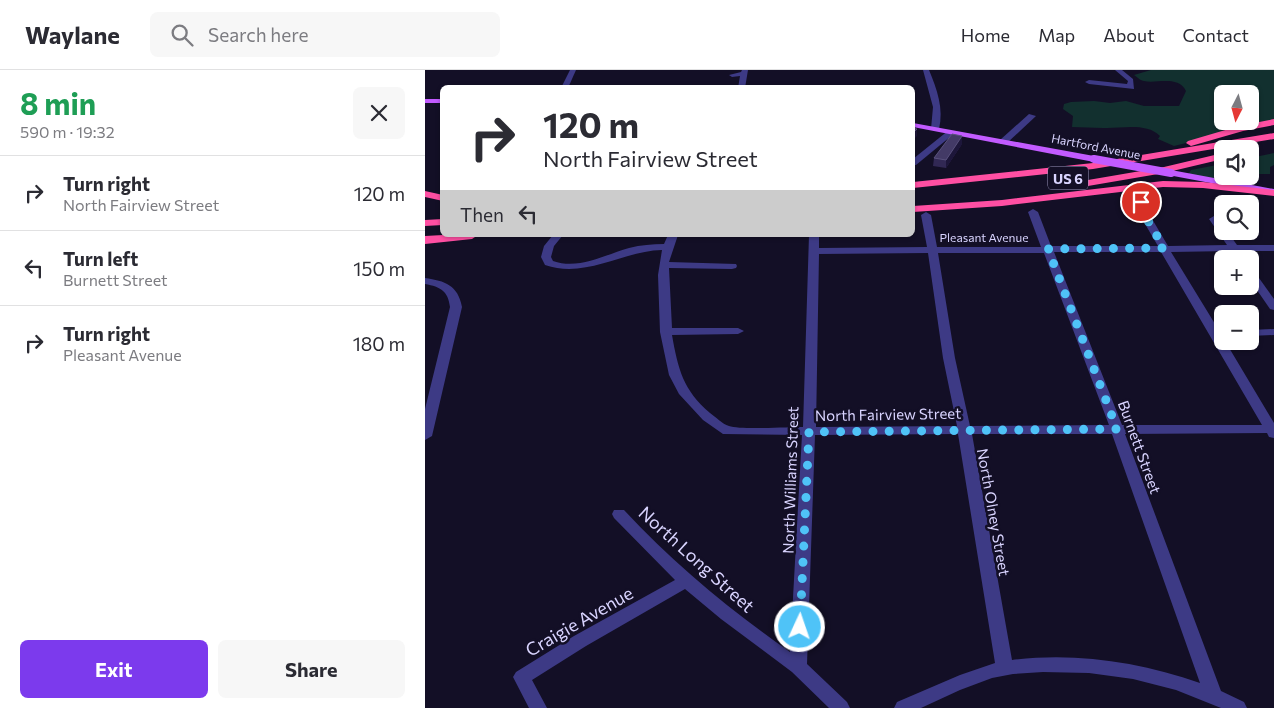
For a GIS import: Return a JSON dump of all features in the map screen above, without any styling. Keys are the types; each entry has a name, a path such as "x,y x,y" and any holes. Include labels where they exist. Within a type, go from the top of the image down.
{"highway":[{"path":"1063,170 1151,152 1242,128 1274,122"},
{"name":"US 6","path":"915,185 1063,170 1169,155 1274,136"},
{"path":"1259,149 1274,146"},
{"name":"US 6","path":"915,194 1087,176 1214,157"},
{"path":"915,203 1070,186 1214,158"},
{"path":"915,209 1002,203 1163,184 1196,185 1274,193"},
{"path":"425,194 440,197"},
{"path":"425,213 440,212"},
{"path":"425,223 440,222"},
{"path":"425,233 440,232"},
{"path":"425,240 453,237"}],"main road":[{"path":"425,101 440,101"},
{"name":"Hartford Avenue","path":"915,125 1274,193"}],"street":[{"path":"566,85 573,70"},
{"path":"926,70 936,109 937,123 935,129"},
{"path":"1095,72 1088,83 1131,87 1131,80 1118,70"},
{"path":"731,75 745,72 742,85"},
{"path":"1003,142 1032,116"},
{"path":"915,161 952,132"},
{"path":"1141,202 1140,207 1164,248 1214,325"},
{"name":"Burnett Street","path":"1033,212 1117,429 1213,695"},
{"name":"North Olney Street","path":"926,215 949,358 964,429 1005,668"},
{"path":"556,237 549,246 546,257 549,262 563,267 591,263 671,241"},
{"name":"North Williams Street","path":"798,667 809,432 814,237"},
{"path":"1228,240 1233,248"},
{"name":"North Fairview Street","path":"671,241 664,265 663,289 667,332 678,384 697,407 718,426 728,431 809,432 964,429 1273,431"},
{"name":"Pleasant Avenue","path":"814,251 1274,248"},
{"path":"664,265 732,266"},
{"path":"425,281 445,286 451,291 455,296 456,307 426,427"},
{"path":"1259,286 1274,307"},
{"path":"667,332 738,331"},
{"path":"1259,332 1274,332"},
{"path":"1228,350 1273,431"},
{"name":"North Long Street","path":"619,514 686,581 740,626 798,667"},
{"name":"Craigie Avenue","path":"538,708 522,677 580,641 686,581"},
{"path":"903,708 963,680 1005,668 1046,665 1118,669 1166,678 1213,695 1238,708"},
{"path":"798,667 841,708"}],"green space":[{"path":"1151,70 1274,70 1274,121 1259,125 1259,85 1214,85 1214,130 1238,130 1174,146 1158,139 1160,136 1148,129 1133,127 1072,127 1073,116 1063,109 1064,104 1071,102 1094,101 1110,103 1126,101 1144,106 1179,106 1186,91 1178,83 1140,80 1134,75"},
{"path":"1274,153 1274,165 1270,167 1270,174 1259,174 1259,156"},
{"path":"1214,166 1214,180 1188,175 1191,170"}],"building":[{"path":"952,134 962,136 946,160 934,158"}],"route":[{"path":"800,627 809,432 1117,429 1048,249 1164,248 1140,207 1141,202"}]}
